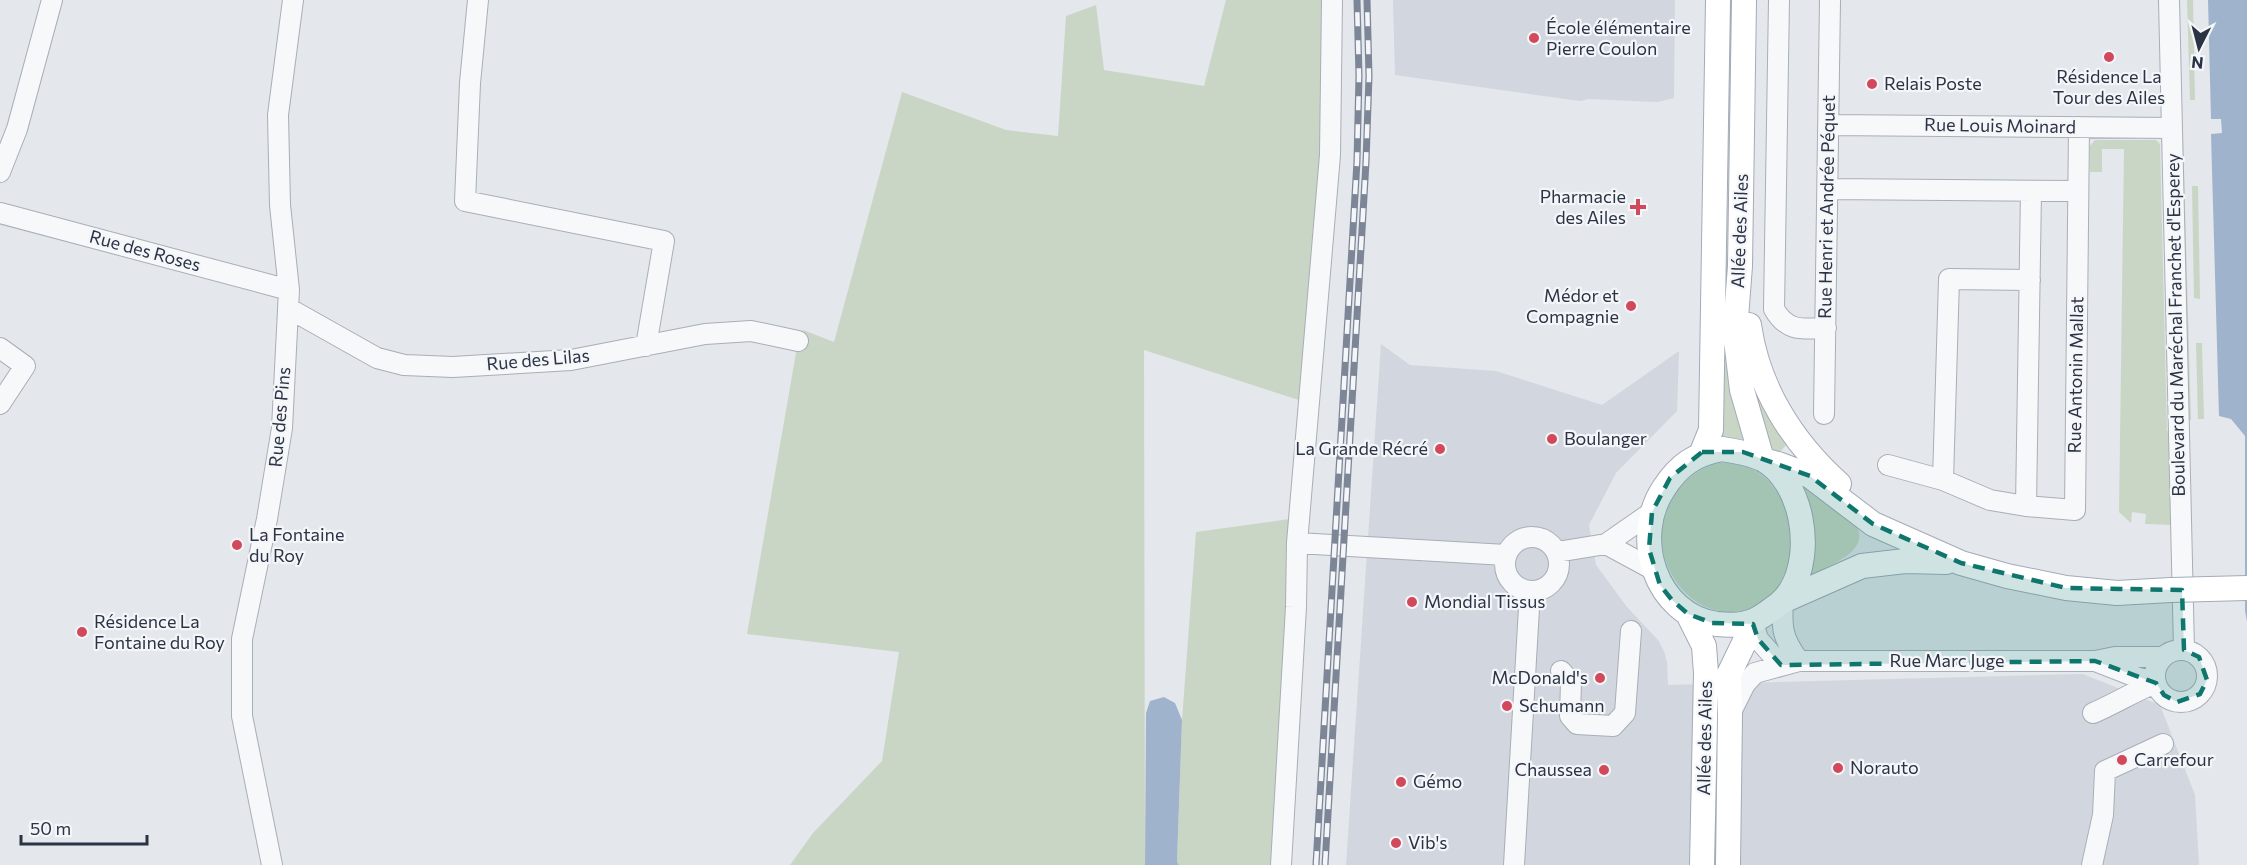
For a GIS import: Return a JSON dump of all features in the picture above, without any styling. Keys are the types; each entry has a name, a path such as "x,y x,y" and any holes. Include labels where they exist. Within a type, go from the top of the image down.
{"main road":[{"name":"Allée des Ailes","path":"1702,452 1711,430 1718,0"},
{"name":"Allée des Ailes","path":"1744,0 1740,266 1735,331 1742,390 1763,460"},
{"path":"1740,266 1752,350 1775,407 1815,459 1869,510 1960,563"},
{"path":"1960,563 1905,561 1862,566 1784,601 1750,623 1735,626 1712,623 1688,614 1672,600 1660,585 1654,570 1648,549 1649,528 1658,496 1670,478 1702,452 1722,449 1743,452 1810,476 1873,524 1960,563 2007,576 2066,588 2117,592 2247,588"},
{"path":"1763,460 1789,488 1796,503 1804,535 1798,573 1784,601"},
{"name":"Allée des Ailes","path":"1688,614 1704,646 1706,673 1702,865"},
{"name":"Allée des Ailes","path":"1728,865 1729,674 1745,641 1750,623"}],"street":[{"path":"0,172 9,128 52,0"},
{"name":"Rue des Pins","path":"272,865 242,716 242,639 282,428 289,299 280,205 278,115 292,0"},
{"path":"478,0 470,83 465,201 664,241 646,346"},
{"path":"1281,865 1296,607 1297,543 1330,155 1332,0"},
{"path":"1779,0 1774,309 1781,321 1798,329 1826,328"},
{"name":"Rue Henri et Andrée Péquet","path":"1824,414 1830,0"},
{"name":"Boulevard du Maréchal Franchet d'Esperey","path":"2169,0 2184,650"},
{"name":"Rue Louis Moinard","path":"1828,125 2172,128"},
{"name":"Rue Antonin Mallat","path":"1888,465 1943,480 1990,500 2074,510 2079,127"},
{"path":"1828,189 2078,191"},
{"path":"2026,506 2031,191"},
{"name":"Rue des Roses","path":"0,213 289,299"},
{"path":"1943,480 1948,279 2030,280"},
{"name":"Rue des Lilas","path":"289,299 376,358 404,365 453,367 571,360 705,334 751,331 798,341"},
{"path":"0,348 26,366 0,404"},
{"path":"1557,552 1606,544 1652,512"},
{"path":"1534,536 1548,541 1557,552 1560,566 1555,579 1544,588 1530,591 1511,582 1505,569 1506,555 1514,543 1534,536"},
{"path":"1297,543 1506,555"},
{"path":"1606,544 1654,570"},
{"path":"1514,865 1530,591"},
{"path":"1784,601 1781,625 1790,663"},
{"path":"1750,623 1758,639 1790,663"},
{"path":"1561,671 1571,682 1570,716 1577,724 1613,726 1625,713 1631,631"},
{"path":"2184,650 2199,657 2207,671 2205,688 2193,699 2177,702 2164,696 2156,683 2156,669 2163,657 2169,653 2184,650"},
{"name":"Rue Marc Juge","path":"1790,663 2095,661 2115,657 2163,657"},
{"path":"2095,661 2112,682 2102,709 2134,691 2156,683"},
{"name":"Rue Marc Juge","path":"2095,661 2136,678 2156,683"},
{"path":"1730,714 1745,684 1755,673 1790,663"},
{"path":"2092,865 2103,815 2105,771 2163,744"}],"highlighted area":[{"path":"1702,452 1743,452 1810,476 1873,524 1961,563 2066,588 2182,590 2184,650 2199,657 2207,680 2200,694 2177,702 2164,695 2156,683 2095,661 1781,665 1758,639 1753,624 1712,623 1688,614 1672,600 1660,585 1649,549 1652,512 1670,478"}],"shaded area":[{"name":"École élémentaire Pierre Coulon","path":"1393,0 1675,0 1674,98 1657,102 1589,99 1580,101 1395,75"},
{"path":"1381,344 1410,365 1496,371 1602,405 1679,351 1677,411 1616,473 1589,525 1596,565 1627,607 1658,640 1664,651 1668,685 2083,674 2160,705 2195,795 2199,865 1346,865"}],"green space":[{"path":"1226,0 1327,0 1321,153 1305,402 1144,350 1145,865 790,865 813,833 882,761 899,652 747,634 796,353 803,330 834,342 902,92 1006,130 1058,136 1066,16 1096,5 1104,70 1204,86"},
{"path":"2187,0 2193,0 2195,100 2190,100"},
{"path":"2177,135 2183,135 2191,420 2185,420"},
{"path":"2095,140 2156,140 2160,144 2167,431 2172,431 2174,525 2145,524 2146,514 2132,512 2131,523 2119,512 2124,149 2102,149 2102,172 2090,172 2090,146"},
{"path":"2192,186 2198,186 2200,299 2194,298"},
{"path":"1723,257 1730,258 1747,440 1721,438"},
{"path":"2196,343 2202,343 2204,419 2198,419"},
{"path":"1751,380 1787,444 1780,452 1771,449"},
{"path":"1728,462 1742,464 1754,470 1774,488 1787,512 1793,541 1787,567 1777,588 1770,596 1752,608 1728,612 1703,605 1692,598 1674,579 1664,555 1662,528 1671,501 1689,478 1714,464"},
{"path":"1801,484 1855,524 1859,534 1854,550 1809,576 1815,535 1811,510"},
{"path":"1290,519 1279,797 1274,865 1179,865 1177,862 1182,720 1196,532"}],"water":[{"path":"2208,0 2247,0 2247,621 2245,611 2245,436 2231,419 2219,416 2211,134 2222,133 2221,119 2211,119"},
{"path":"1164,697 1175,703 1182,720 1177,862 1179,865 1145,865 1146,713 1150,701"}],"railway":[{"path":"1316,865 1357,161 1359,76 1357,0"},
{"path":"1325,865 1366,162 1369,76 1367,0"}],"place":[{"name":"École élémentaire Pierre Coulon","path":"1534,38"},
{"name":"Résidence La Tour des Ailes","path":"2109,57"},
{"name":"Relais Poste","path":"1872,84"},
{"name":"Pharmacie des Ailes","path":"1638,207"},
{"name":"Médor et Compagnie","path":"1631,306"},
{"name":"Boulanger","path":"1552,439"},
{"name":"La Grande Récré","path":"1440,449"},
{"name":"La Fontaine du Roy","path":"237,545"},
{"name":"Mondial Tissus","path":"1412,602"},
{"name":"Résidence La Fontaine du Roy","path":"82,632"},
{"name":"McDonald's","path":"1600,678"},
{"name":"Schumann","path":"1507,706"},
{"name":"Carrefour","path":"2122,760"},
{"name":"Norauto","path":"1838,768"},
{"name":"Chaussea","path":"1604,770"},
{"name":"Gémo","path":"1401,782"},
{"name":"Vib's","path":"1396,843"}]}
